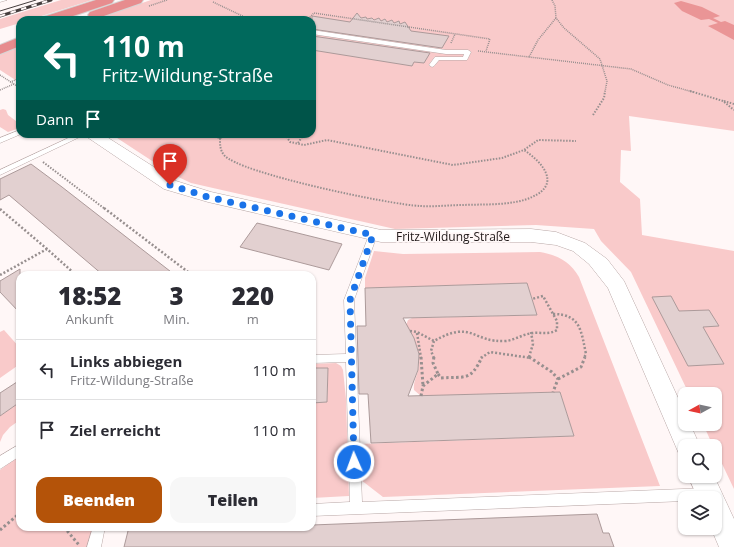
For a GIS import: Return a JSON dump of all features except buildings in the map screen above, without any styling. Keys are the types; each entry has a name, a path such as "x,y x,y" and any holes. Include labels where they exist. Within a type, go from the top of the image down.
{"highway":[{"path":"60,16 108,0"},
{"path":"90,16 137,0"},
{"path":"0,36 16,31"},
{"path":"0,46 16,41"},
{"path":"0,50 16,42"}],"street":[{"name":"Fritz-Wildung-Straße","path":"98,138 170,185 215,198 373,235 395,237 531,236 566,242 579,246 591,254 606,269 617,286 685,439"},
{"path":"722,523 733,547"}],"lane":[{"path":"0,1 5,0"},
{"path":"316,33 446,52 468,52 465,59 437,58 432,65"},
{"path":"0,141 16,134"},
{"path":"0,173 74,138"},
{"path":"356,507 350,300 373,235"},
{"path":"316,358 351,358"},
{"path":"0,463 16,452"},
{"path":"316,510 678,495"},
{"path":"94,547 98,531"}],"path":[{"path":"216,0 213,2 242,16"},
{"path":"552,0 555,6 556,18 564,28 600,59 607,81 604,98 592,115"},
{"path":"312,16 314,14 490,39 486,51"},
{"path":"529,57 538,40 556,18"},
{"path":"468,52 486,51 602,66 631,68 668,85 734,104"},
{"path":"0,74 14,84"},
{"path":"10,82 16,80"},
{"path":"0,90 14,84"},
{"path":"724,101 734,110"},
{"path":"220,138 220,147 225,156 235,163 257,171 374,200 420,206 508,203 530,198 543,191 546,184 547,175 545,168 540,161 524,150"},
{"path":"288,138 290,142 304,144 327,140 453,165 502,158 524,150 538,140 576,141"},
{"path":"298,143 301,138"},
{"path":"35,156 187,271"},
{"path":"0,209 72,271"},
{"path":"0,276 47,249"},
{"path":"532,299 542,296 554,314 558,326 557,330 552,334 530,332 509,341 502,341 466,330 454,330 434,341 431,351 434,357 433,363 441,378 469,376 475,371 482,357 490,352 529,357 552,372 558,379"},
{"path":"553,392 558,379 582,367 586,354 580,328 574,319 563,314 554,314"},
{"path":"410,331 417,332 434,341"},
{"path":"417,332 421,353 424,386 421,396"},
{"path":"529,357 534,341 530,332"},
{"path":"424,386 438,374"},
{"path":"0,530 16,516"},
{"path":"67,531 80,547"}],"shaded area":[{"path":"61,0 92,0 42,16 16,16 16,24 0,29 0,19"},
{"path":"151,0 734,0 734,131 629,116 631,151 621,150 620,182 640,199 642,235 734,251 734,489 722,464 722,439 710,439 706,431 722,431 722,387 686,387 631,272 601,241 594,229 536,225 395,229 191,183 172,174 117,138 316,138 316,16 104,16"},
{"path":"681,1 702,7 720,16 713,18 721,22 725,21 734,25 734,40 708,26 718,23 709,19 701,20 682,11 674,3"},
{"path":"16,48 16,80 0,70 0,54"},
{"path":"0,110 6,110 8,115 16,121 16,129 8,132 0,127"},
{"path":"374,251 403,254 540,252 557,257 572,267 579,277 660,486 383,497 361,480 359,444 574,436 560,392 421,396 414,390 419,359 417,347 406,325 408,320 412,318 537,315 527,283 365,288 365,278"},
{"path":"4,330 16,344 16,367 0,378 0,332"},
{"path":"336,363 341,366 343,370 346,399 349,496 316,498 316,403 327,402 328,368 316,368 316,364"},
{"path":"16,405 16,423 3,435 0,442 0,416"},
{"path":"16,458 16,531 93,531 87,547 0,547 0,470"}],"tram line":[{"path":"0,11 36,0"}],"railway":[{"path":"0,16 51,0"}],"route":[{"path":"170,185 208,197 373,235 350,300 354,462"}]}
